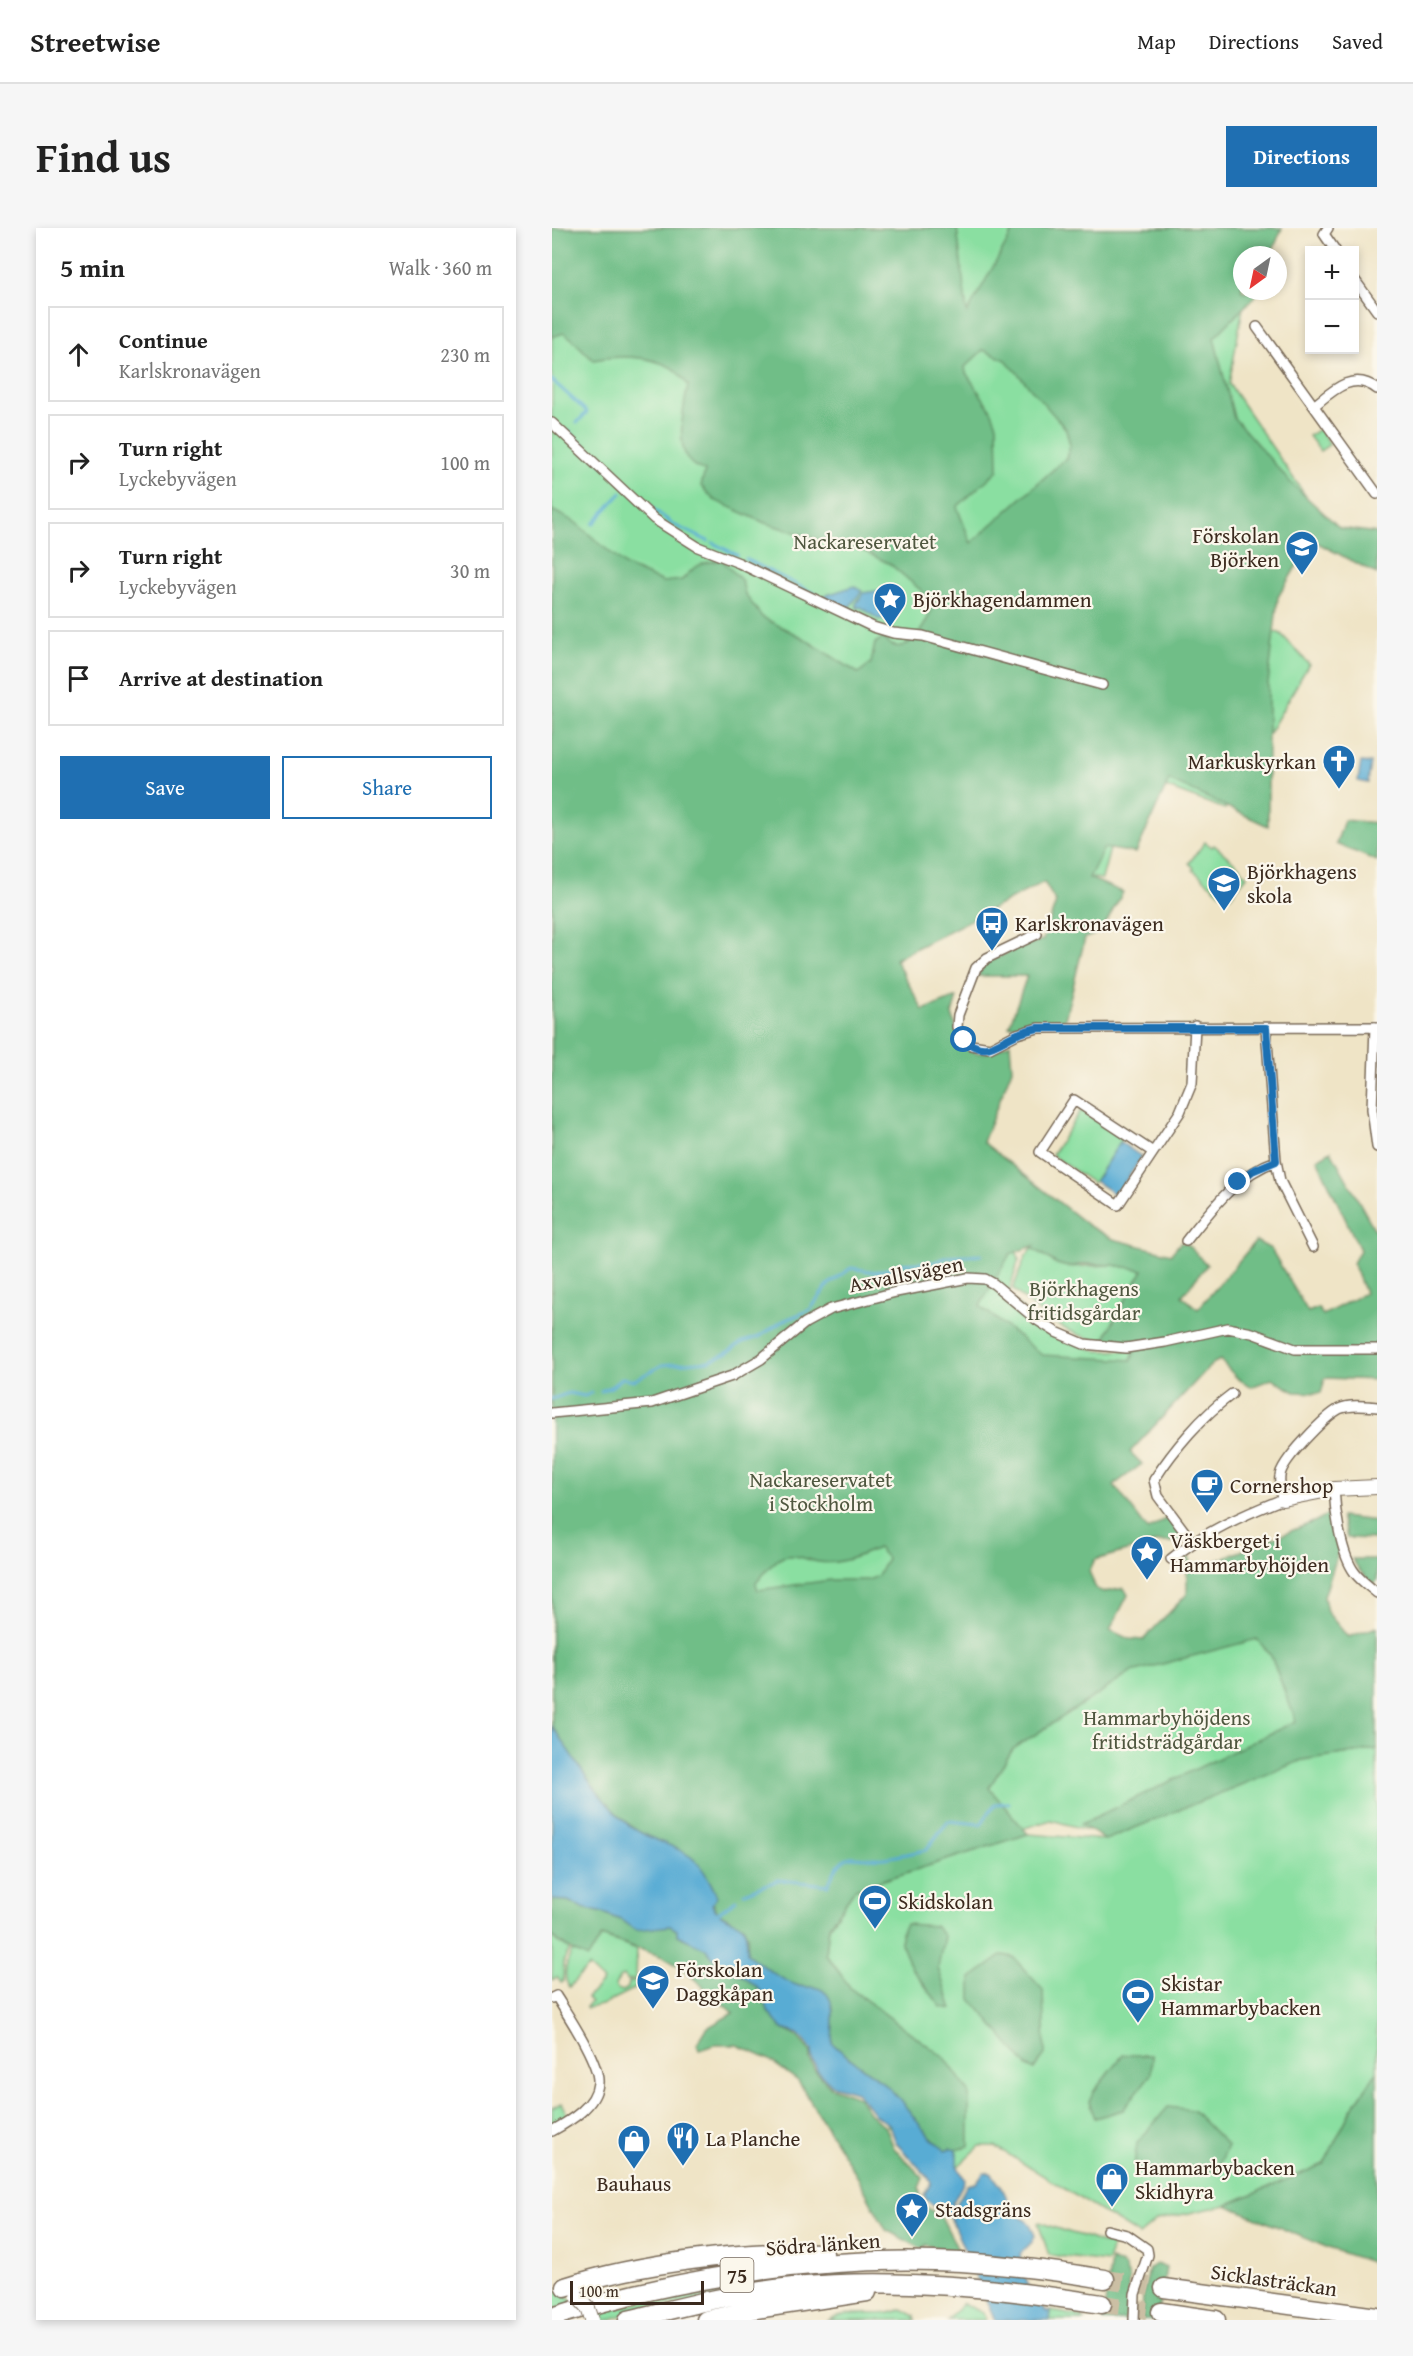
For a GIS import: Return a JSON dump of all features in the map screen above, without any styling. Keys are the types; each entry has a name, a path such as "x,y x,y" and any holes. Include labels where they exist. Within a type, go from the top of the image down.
{"highway":[{"path":"565,2289 592,2279 695,2260 752,2255 820,2253 926,2261"},
{"name":"Södra länken","path":"552,2317 625,2297 778,2268 845,2262 959,2262 1028,2267 1105,2279"},
{"name":"Södra länken","path":"628,2320 734,2295 792,2287 890,2282 965,2286"},
{"path":"706,2320 756,2309 883,2290 965,2286"},
{"name":"75","path":"965,2286 1102,2304"},
{"name":"Sicklasträckan","path":"1164,2288 1377,2317"},
{"path":"1343,2312 1377,2310"},
{"path":"1161,2312 1216,2320"}],"street":[{"path":"1326,231 1333,246"},
{"path":"1359,286 1377,311"},
{"path":"1257,327 1377,494"},
{"path":"1314,406 1345,382 1359,381 1377,389"},
{"path":"552,423 654,519 698,547 739,563 873,627 897,634 923,636 1102,685"},
{"path":"1037,934 987,958 976,968 958,1015 957,1027 962,1038 971,1045 990,1048 1017,1034 1038,1028 1376,1027 1372,1109 1377,1147"},
{"path":"1153,1152 1074,1100 1040,1152 1118,1205 1180,1112 1192,1083 1195,1026"},
{"path":"1266,1028 1276,1161 1280,1181 1313,1247"},
{"path":"1186,1241 1238,1182 1252,1171 1276,1161"},
{"name":"Axvallsvägen","path":"552,1413 652,1403 732,1376 761,1359 806,1323 831,1309 896,1292 968,1278 985,1280 994,1284 1037,1320 1056,1332 1084,1344 1135,1347 1228,1328 1252,1333 1295,1349 1377,1349"},
{"path":"1193,1543 1158,1496 1154,1480 1186,1439 1218,1404 1232,1394"},
{"path":"1283,1499 1280,1474 1286,1463 1324,1421 1342,1408 1377,1407"},
{"path":"1171,1559 1193,1543 1238,1518 1283,1499 1334,1489 1377,1487"},
{"path":"1334,1489 1335,1509 1348,1560 1355,1573 1377,1593"},
{"path":"552,1998 556,1996 591,2056 598,2083 595,2093 581,2112 552,2131"},
{"path":"1107,2230 1127,2235 1147,2249 1148,2255 1135,2294 1134,2320"},
{"path":"565,2289 588,2308 592,2320"}],"green space":[{"path":"552,228 1258,228 1247,246 1233,246 1233,300 1244,300 1229,384 1320,517 1245,620 1281,634 1309,664 1225,809 1130,774 1102,879 997,869 880,975 1011,1233 1019,1259 1008,1295 1053,1337 1098,1351 1135,1350 1069,1597 1079,1614 1138,1645 1228,1623 1263,1644 1275,1659 1309,1726 1088,1830 1051,1820 917,1861 855,1885 820,1923 818,1955 832,1977 946,2059 851,1989 826,1954 829,1926 855,1889 1028,1834 1105,1840 1302,1760 1377,1749 1377,2072 1351,2110 1324,2164 1226,2205 1157,2220 1139,2235 995,2146 980,2146 952,2172 908,2156 882,2117 738,1971 552,1849"},
{"path":"552,228 957,228 967,313 1015,228 1282,228 1275,246 1233,246 1233,300 1251,300 1214,338 1234,418 1292,484 1340,528 1377,533 1377,574 1312,540 1278,597 1268,684 1268,826 1169,780 1136,853 1104,848 1089,878 1123,892 1101,932 1085,938 1065,1019 1009,1026 1027,976 977,976 987,962 1025,945 1043,940 1056,902 1044,882 895,959 923,1010 957,997 952,1014 960,1042 976,1053 990,1052 1010,1043 1012,1069 983,1142 1089,1226 1113,1239 1171,1254 1180,1243 1186,1243 1207,1265 1182,1296 1198,1309 1256,1241 1271,1249 1308,1312 1318,1308 1323,1315 1365,1293 1353,1263 1360,1250 1317,1159 1331,1151 1377,1234 1377,1380 1325,1378 1321,1393 1295,1392 1272,1379 1251,1387 1237,1378 1220,1360 1212,1364 1130,1452 1142,1464 1114,1485 1148,1530 1170,1516 1184,1535 1181,1542 1158,1542 1095,1560 1089,1571 1096,1589 1104,1592 1124,1588 1128,1595 1110,1630 1129,1639 1143,1640 1187,1594 1187,1553 1194,1570 1331,1513 1341,1543 1324,1597 1327,1612 1348,1637 1377,1627 1377,1749 1302,1760 1105,1840 1081,1824 1296,1721 1271,1656 1257,1639 1132,1672 1013,1749 989,1788 1028,1834 855,1889 829,1926 826,1954 851,1989 946,2059 969,2092 969,2146 957,2150 951,2148 945,2150 922,2128 888,2087 832,2043 833,2008 811,1987 802,1987 785,1981 747,1954 748,1936 743,1926 718,1913 692,1858 649,1838 620,1816 594,1788 552,1726 552,510 575,522 626,566 663,582 682,580 699,565 722,560 742,581 745,594 762,617 803,638 858,673 871,663 875,643 883,638 891,645 899,647 913,640 932,608 924,593 890,564 860,549 765,523 714,500 701,486 705,471 692,464 683,448 682,426 688,385 679,374 663,364 643,358 612,357 593,360 564,333 552,337","holes":["983,350 1006,360 1066,429 1070,445 1066,458 971,543 957,507 998,470 997,425 991,410 966,373 965,367","1036,1245 1032,1248 1057,1264 1068,1267 1085,1264 1113,1265 1143,1270 1104,1341 1134,1350 1132,1360 1042,1355 980,1306 1010,1254","878,1548 887,1558 878,1576 868,1580 831,1580 758,1590 756,1583 782,1557 795,1556 827,1563 849,1559"]},
{"path":"1319,429 1330,444 1320,451 1309,436"},
{"path":"1344,820 1377,823 1377,861 1336,844"},
{"path":"1205,842 1212,847 1214,845 1247,876 1230,897 1224,892 1222,894 1193,870 1194,868 1189,863"},
{"path":"1081,1110 1123,1138 1093,1183 1052,1155"},
{"name":"Björkhagens fritidsgårdar","path":"1032,1248 1057,1264 1068,1267 1113,1265 1144,1270 1119,1310 1104,1341 1078,1335 1055,1323 1013,1289 1025,1257"},
{"path":"1341,1517 1377,1521 1377,1539 1347,1538"},
{"path":"1352,1559 1377,1559 1377,1580 1374,1584 1360,1571"},
{"path":"552,1900 568,1901 603,1913 636,1929 670,1926 677,1930 677,1935 705,1948 719,1965 743,1976 761,1991 769,2013 782,2029 797,2036 811,2052 810,2059 814,2069 831,2087 859,2097 869,2113 886,2128 894,2148 923,2178 919,2188 922,2204 942,2218 959,2252 925,2245 922,2249 886,2230 857,2176 798,2081 768,2059 737,2045 714,2045 699,2050 697,2044 707,2028 733,2013 682,1968 663,1957 602,1936 588,1958 573,1951 552,1935"},
{"path":"906,1924 935,1926 944,1936 938,1968 952,2009 941,2007 911,1967 901,1943 901,1932"},
{"path":"552,1935 560,1944 570,1949 564,1960 563,1982 561,1983 557,1977 552,1980"},
{"path":"601,1936 637,1949 636,1979 627,1980 624,1976 620,1977 615,1985 617,1989 623,1991 628,1988 629,1982 636,1981 636,1988 602,2005 587,2008 591,2002 587,1998 603,1981 588,1967 569,1987 566,1969 572,1951 588,1957"},
{"path":"1003,1955 1013,1957 1043,1990 1045,2054 1034,2070 1026,2065 971,1999 971,1978"},
{"path":"1123,2055 1152,2055 1151,2074 1123,2110 1095,2118 1089,2102 1094,2091"},
{"path":"1377,2072 1377,2264 1331,2249 1226,2205 1324,2164 1351,2110"},
{"path":"561,2103 568,2116 552,2125 552,2108"},
{"path":"1168,2107 1193,2110 1228,2146 1216,2171 1157,2177 1134,2166 1137,2143"},
{"path":"1038,2223 1112,2244 1108,2262 1049,2255"},
{"path":"1111,2260 1124,2266 1129,2278 1127,2320 1103,2320"},
{"path":"1156,2264 1166,2268 1157,2320 1142,2320 1143,2295 1149,2269"},
{"path":"840,2270 851,2272 841,2277 635,2311 609,2320 600,2320 597,2311 759,2279"},
{"path":"552,2290 566,2295 574,2303 552,2310"},
{"path":"963,2303 983,2313 986,2320 948,2320"},
{"path":"902,2309 915,2316 916,2320 829,2320 846,2314 885,2314"},
{"path":"1051,2311 1080,2316 1084,2320 1050,2320"}],"water":[{"path":"854,586 862,591 847,610 821,597"},
{"path":"876,591 884,594 890,604 891,614 887,620 878,619 861,607 857,608 856,604 863,593"},
{"path":"1361,762 1371,763 1368,783 1358,781"},
{"path":"1120,1142 1142,1157 1116,1195 1095,1181"},
{"path":"552,1726 593,1787 622,1819 639,1832 683,1852 699,1865 717,1896 712,1905 718,1913 737,1922 745,1931 747,1954 785,1980 799,1986 815,1987 825,1992 832,2004 832,2043 888,2087 922,2128 945,2150 951,2148 957,2150 957,2165 965,2180 952,2204 956,2205 967,2185 976,2183 984,2172 991,2173 1002,2188 1013,2211 1030,2224 1035,2236 1020,2254 1029,2286 1041,2307 1047,2312 1051,2311 1050,2320 995,2320 950,2217 941,2204 935,2207 924,2195 931,2183 928,2177 896,2143 890,2125 875,2115 856,2092 832,2085 817,2070 812,2059 812,2050 798,2034 782,2029 769,2013 761,1991 743,1976 719,1965 705,1948 677,1935 677,1930 670,1926 636,1930 623,1921 603,1913 568,1901 552,1900"}],"waterway":[{"path":"552,380 587,412 577,423"},
{"path":"570,431 644,502"},
{"path":"593,524 621,493"},
{"path":"649,506 674,525 708,541"},
{"path":"713,543 737,555"},
{"path":"746,559 817,595"},
{"path":"601,1391 611,1387 622,1378 635,1380 662,1365 709,1361 727,1353 743,1342 759,1337 783,1321 810,1310 828,1285 851,1268 875,1272 900,1264 935,1262 947,1257 981,1255"},
{"path":"552,1399 569,1393 585,1396 591,1393"},
{"path":"744,1893 779,1880 828,1885 844,1859 850,1857 884,1858 926,1850 948,1821 981,1824 995,1804 1009,1803"},
{"path":"718,1913 736,1900"}],"tunnel":[{"path":"1105,2279 1164,2288"},
{"path":"1102,2304 1161,2312"}],"place":[{"name":"Förskolan Björken","path":"1302,576"},
{"name":"Björkhagendammen","path":"890,628"},
{"name":"Markuskyrkan","path":"1339,790"},
{"name":"Björkhagens skola","path":"1224,912"},
{"name":"Karlskronavägen","path":"992,952"},
{"name":"Cornershop","path":"1207,1514"},
{"name":"Väskberget i Hammarbyhöjden","path":"1147,1581"},
{"name":"Skidskolan","path":"875,1930"},
{"name":"Förskolan Daggkåpan","path":"653,2010"},
{"name":"Skistar Hammarbybacken","path":"1138,2024"},
{"name":"La Planche","path":"683,2167"},
{"name":"Bauhaus","path":"634,2170"},
{"name":"Hammarbybacken Skidhyra","path":"1112,2208"},
{"name":"Stadsgräns","path":"912,2238"}],"route":[{"path":"964,1040 971,1045 990,1048 1017,1034 1038,1028 1195,1026 1266,1028 1276,1161 1260,1166 1238,1182"}],"park label":[{"name":"Nackareservatet","path":"865,541"},
{"name":"Nackareservatet i Stockholm","path":"821,1491"},
{"name":"Hammarbyhöjdens fritidsträdgårdar","path":"1167,1729"}]}
